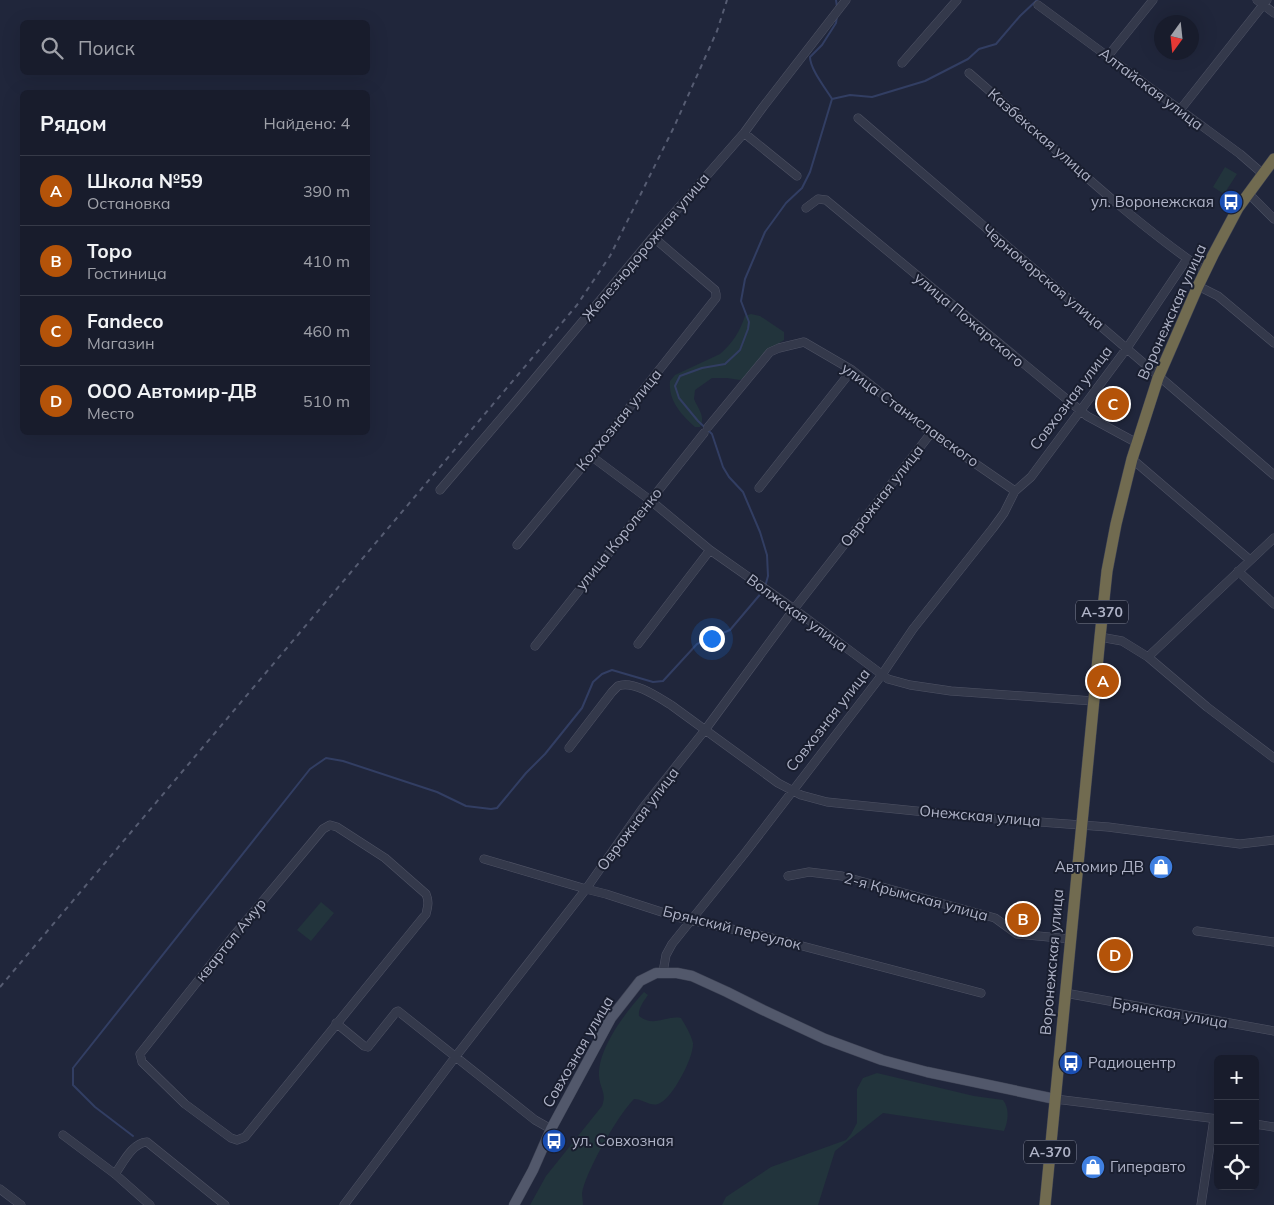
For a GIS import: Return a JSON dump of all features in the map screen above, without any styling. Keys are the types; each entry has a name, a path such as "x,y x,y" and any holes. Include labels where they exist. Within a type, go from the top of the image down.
{"highway":[{"name":"Воронежская улица","path":"1045,1205 1080,825 1111,549 1132,459 1158,378 1198,286 1238,208 1274,159"}],"main road":[{"path":"663,972 692,976 825,1039 882,1060 927,1072 1055,1099"},
{"name":"Совхозная улица","path":"514,1205 533,1170 551,1129 611,1018 640,981 648,976 663,972"}],"street":[{"path":"902,62 957,0"},
{"path":"1108,56 1152,0"},
{"path":"1180,110 1262,1 1274,13"},
{"name":"Железнодорожная улица","path":"440,490 652,237 744,134 843,3"},
{"name":"Алтайская улица","path":"1038,5 1240,154 1263,174"},
{"name":"Казбекская улица","path":"969,73 1130,215 1205,272"},
{"name":"Черноморская улица","path":"858,118 1127,348 1158,378 1274,475"},
{"path":"744,134 797,176"},
{"path":"1248,194 1274,219"},
{"name":"улица Пожарского","path":"806,208 818,199 826,200 1080,411 1100,424 1137,443"},
{"name":"Колхозная улица","path":"518,545 714,302 716,294 652,237"},
{"name":"Совхозная улица","path":"663,972 666,955 672,944 881,676 913,629 1004,513 1015,491 1031,477 1127,348 1187,259"},
{"path":"1198,286 1218,296 1274,343"},
{"name":"улица Станиславского","path":"804,342 852,370 931,433 1015,491"},
{"name":"улица Короленко","path":"535,646 770,352 804,342"},
{"path":"759,488 852,370"},
{"name":"Овражная улица","path":"344,1205 456,1056 586,889 642,809 705,730 794,609 931,433"},
{"name":"Волжская улица","path":"591,456 650,500 710,550 794,609 881,676 897,682 951,691 1093,702"},
{"path":"1132,459 1250,560"},
{"path":"1148,657 1274,538"},
{"path":"638,644 710,550"},
{"path":"1238,571 1274,604"},
{"path":"1100,636 1126,643 1148,657 1207,707 1274,758"},
{"name":"Онежская улица","path":"569,748 612,692 623,684 630,685 657,697 778,783 792,791 827,802 1127,829 1240,844 1274,840"},
{"name":"квартал Амур","path":"330,825 337,827 385,858 426,894 428,900 426,914 336,1023 245,1137 237,1140 231,1138 185,1104 140,1058 143,1050 231,939 323,829 330,825"},
{"name":"Брянский переулок","path":"484,859 691,921 772,938 981,993"},
{"name":"2-я Крымская улица","path":"788,876 809,872 842,876 995,918 1017,934 1070,939"},
{"path":"1198,931 1274,942"},
{"name":"Брянская улица","path":"1065,994 1274,1032"},
{"path":"336,1023 364,1046 368,1047 398,1011 530,1116 551,1129"},
{"path":"1055,1099 1214,1119"},
{"path":"1259,1125 1274,1127"},
{"path":"1201,1205 1214,1130"},
{"path":"63,1135 115,1174 150,1205"},
{"path":"115,1174 134,1148 147,1142 225,1205"},
{"path":"0,1188 21,1205"}],"shaded area":[{"path":"1225,167 1237,174 1224,194 1213,187"},
{"path":"751,314 760,316 784,332 784,340 770,349 746,377 740,380 712,378 695,390 694,399 701,413 702,423 700,427 695,427 676,407 671,395 670,381 675,375 720,354 736,336 745,316"},
{"path":"321,902 334,913 311,941 297,930"},
{"path":"644,992 648,995 640,1007 639,1016 650,1021 681,1018 689,1033 693,1043 690,1057 682,1076 671,1093 660,1103 651,1104 634,1099 627,1107 590,1171 582,1193 583,1205 530,1205 546,1176 602,1106 604,1094 599,1076 603,1054 621,1020"},
{"path":"877,1073 974,1096 1003,1100 1007,1107 1008,1115 1004,1131 883,1113 835,1151 818,1205 722,1205 726,1197 771,1167 846,1140 857,1123 857,1089 863,1078"}],"waterway":[{"path":"836,0 837,7"},
{"path":"832,99 850,95 872,97 925,81 968,59 979,49 996,44 1020,16 1037,0"},
{"path":"765,587 768,576 767,555 760,532 743,492 729,477 723,467 712,434 698,421 679,398 675,386 680,376 702,368 725,364 740,350 749,322 741,301 745,279 765,232 786,203 802,188 810,172 832,99 815,73 810,57 822,45 836,23 837,16"},
{"path":"133,1136 95,1107 73,1085 73,1068 310,769 326,758 343,761 437,792 466,806 497,808 526,773 545,754 582,708 593,682 602,674 612,670 653,682 663,681 697,644 730,630 763,591"}],"railway":[{"path":"0,987 577,305 610,256 674,127 717,31 727,0"}],"place":[{"name":"ул. Воронежская","path":"1231,202"},
{"name":"Fandeco","path":"1113,404"},
{"name":"Школа №59","path":"1103,681"},
{"name":"Автомир ДВ","path":"1161,867"},
{"name":"Торо","path":"1023,919"},
{"name":"ООО Автомир-ДВ","path":"1115,955"},
{"name":"Радиоцентр","path":"1071,1063"},
{"name":"ул. Совхозная","path":"554,1141"},
{"name":"Гиперавто","path":"1093,1167"}]}
